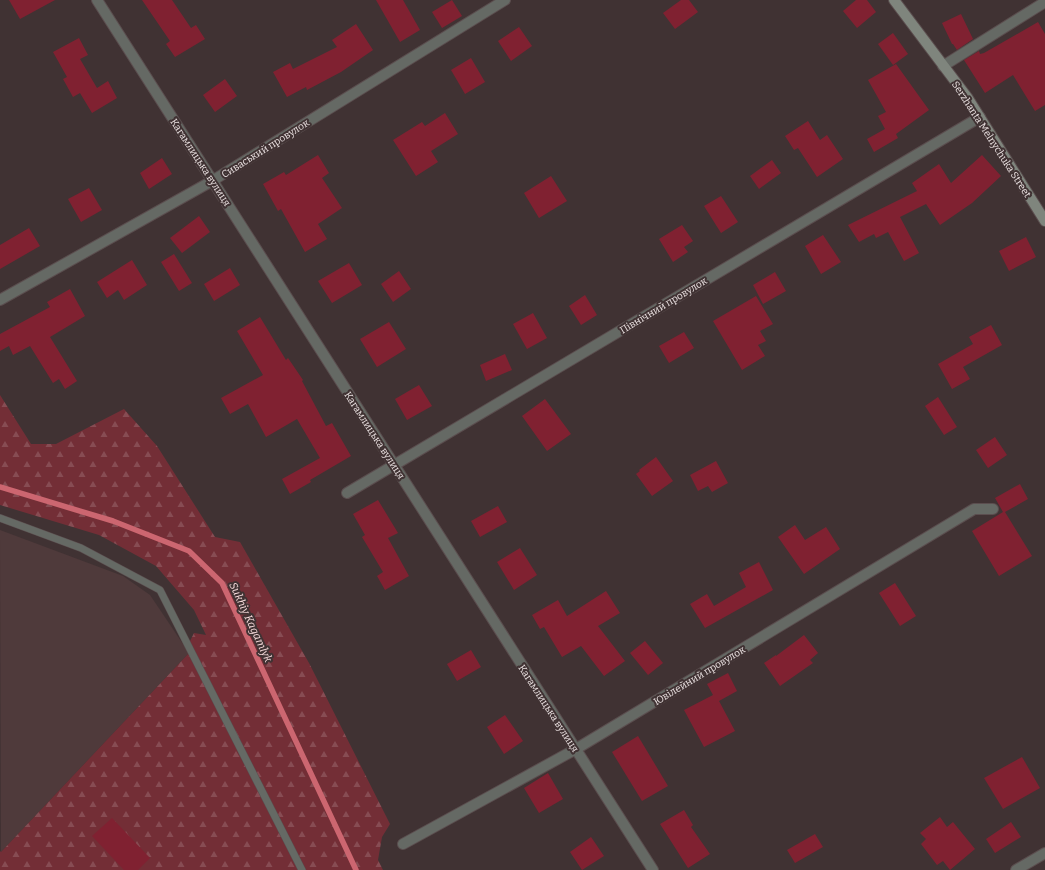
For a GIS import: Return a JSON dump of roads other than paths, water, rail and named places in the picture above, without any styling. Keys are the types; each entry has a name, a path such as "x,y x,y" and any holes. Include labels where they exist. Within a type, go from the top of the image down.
{"street":[{"name":"Кагамлицька вулиця","path":"97,0 653,870"},
{"name":"Сиваський провулок","path":"0,300 212,180 505,0"},
{"name":"Serzhanta Melnychuka Street","path":"894,0 967,97 1045,221"},
{"path":"943,66 1045,2"},
{"name":"Північний провулок","path":"347,493 980,117"},
{"name":"Ювілейний провулок","path":"403,844 576,749 974,509 993,509"},
{"path":"1016,870 1045,853"}],"lane":[{"path":"0,518 81,548 160,590 302,870"}],"waterway":[{"name":"Sukhiy Kagamlyk","path":"0,487 113,521 189,551 222,583 356,870"}]}
